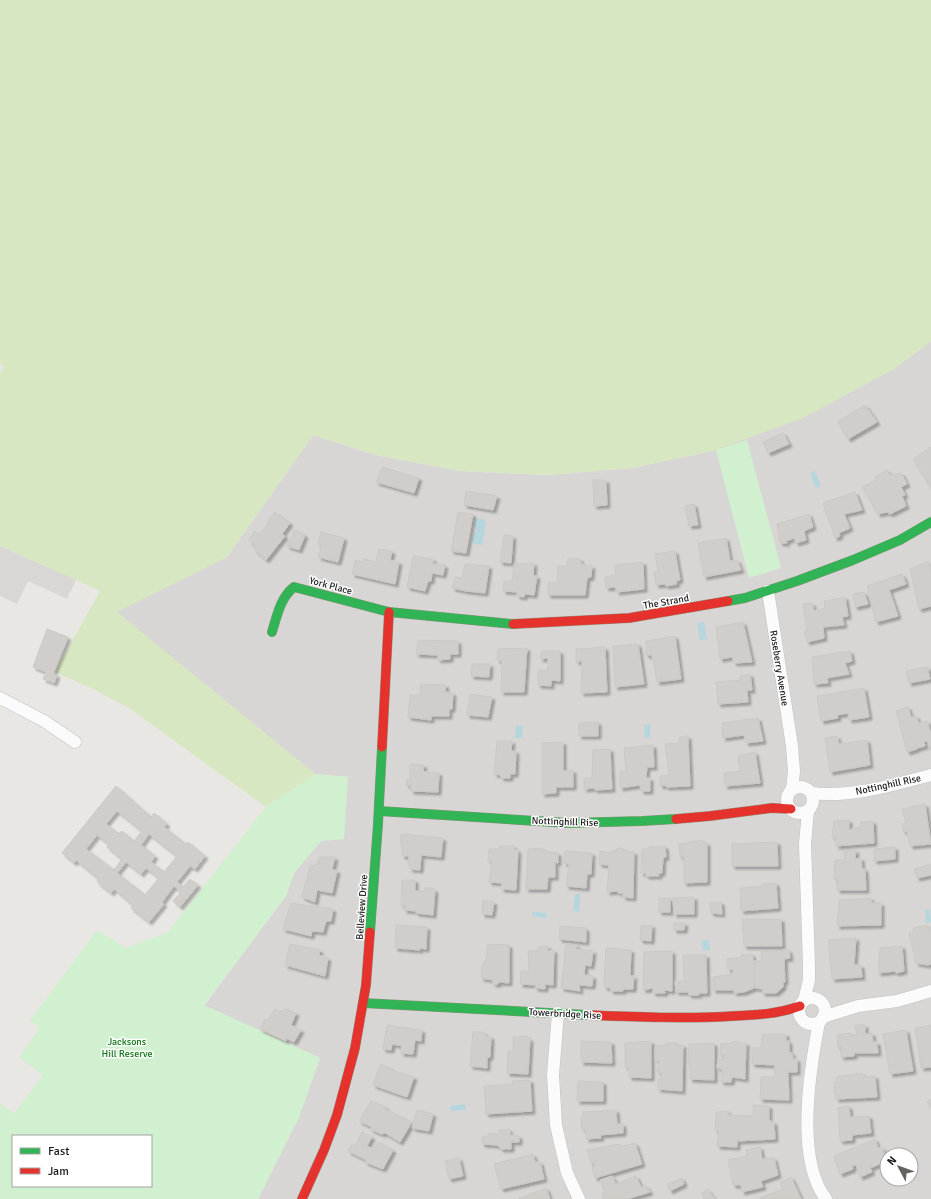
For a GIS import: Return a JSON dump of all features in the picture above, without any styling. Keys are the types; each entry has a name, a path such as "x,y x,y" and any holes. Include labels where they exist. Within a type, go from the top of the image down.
{"street":[{"name":"The Strand","path":"389,612 427,617 518,624 630,618 745,598 768,591 853,560 900,540 931,522"},
{"name":"York Place","path":"272,632 281,605 288,591 294,587 389,612"},
{"name":"Roseberry Avenue","path":"768,591 792,746 794,771 790,792"},
{"name":"Belleview Drive","path":"303,1197 324,1150 337,1114 355,1048 363,1003 379,811 389,612"},
{"path":"0,698 44,721 75,742"},
{"name":"Roseberry Avenue","path":"792,746 799,771 809,790"},
{"name":"Nottinghill Rise","path":"810,809 844,794 901,783 931,775"},
{"path":"804,844 810,809 814,800 809,790 798,787 790,792 787,800 788,806 801,824 804,844 809,980 799,1010 812,1040 813,1054"},
{"name":"Nottinghill Rise","path":"809,790 844,794"},
{"name":"Nottinghill Rise","path":"750,810 772,804 790,792"},
{"name":"Nottinghill Rise","path":"379,811 569,823 642,821 710,816 772,808 793,811"},
{"path":"793,811 802,813 810,809"},
{"path":"809,966 813,982 825,1009 821,1019 813,1054 807,1119 808,1138 810,1159 815,1177 826,1199"},
{"path":"802,1004 807,999 813,998 821,1002 837,1006 858,1006 897,1001 931,991"},
{"name":"Towerbridge Rise","path":"363,1003 657,1018 704,1018 767,1014 786,1011 802,1004"},
{"path":"804,1021 810,1024 858,1006"},
{"path":"558,1012 553,1075 556,1125 567,1173 579,1199"},
{"name":"Towerbridge Rise","path":"767,1014 787,1015 804,1021"}],"shaded area":[{"path":"931,341 931,1199 258,1199 299,1117 320,1058 204,1006 286,896 294,873 321,841 348,777 315,774 116,612 227,557 313,435 376,455 460,471 549,475 632,468 716,450 894,369"},
{"path":"0,546 76,580 67,599 28,581 17,604 0,596"}],"green space":[{"path":"0,0 931,0 931,341 894,369 803,418 716,450 632,468 549,475 460,471 376,455 313,435 227,557 117,612 315,774 266,807 129,708 93,689 55,672 100,591 0,546 0,374 4,366 0,364"},
{"path":"747,440 781,568 749,578 716,450"},
{"name":"Jacksons Hill Reserve","path":"315,774 348,777 344,839 321,841 294,873 286,896 204,1005 320,1058 299,1117 258,1199 0,1199 0,1103 14,1114 43,1075 19,1057 40,1028 30,1021 97,930 126,948 168,932 266,807"}],"water":[{"path":"815,471 821,486 816,488 810,473"},
{"path":"475,519 483,519 486,524 482,545 474,544 472,541 473,534 477,531 474,526"},
{"path":"704,622 707,639 700,640 697,623"},
{"path":"650,724 650,738 645,738 644,725"},
{"path":"516,726 523,726 522,738 515,738"},
{"path":"575,894 580,894 579,912 573,911"},
{"path":"930,909 931,922 926,923 925,910"},
{"path":"533,912 547,913 546,918 532,916"},
{"path":"702,940 709,940 710,950 703,950"},
{"path":"465,1104 466,1110 451,1111 450,1106"}],"building":[{"path":"865,405 877,422 848,439 838,421"},
{"path":"783,433 789,444 768,453 763,442"},
{"path":"931,447 931,488 913,459"},
{"path":"382,467 419,478 414,493 376,482"},
{"path":"887,470 890,475 901,473 907,484 901,487 905,495 902,496 906,506 890,514 887,512 878,514 862,487 876,480 875,477"},
{"path":"593,480 606,480 607,505 594,506"},
{"path":"466,491 497,496 493,510 464,505"},
{"path":"855,492 862,510 844,514 850,528 839,533 840,536 835,538 823,503"},
{"path":"694,504 698,525 689,526 685,506"},
{"path":"275,512 290,523 282,534 285,536 266,560 254,549 256,546 249,540 255,531 259,535"},
{"path":"458,512 473,514 466,553 451,551"},
{"path":"809,514 813,527 804,531 806,540 796,543 794,538 786,541 787,543 780,543 777,524"},
{"path":"295,530 305,535 299,550 287,546"},
{"path":"321,532 344,538 338,562 318,557 322,545 318,544"},
{"path":"504,535 513,536 511,563 500,562"},
{"path":"726,538 730,561 737,560 741,570 704,577 698,543"},
{"path":"379,549 392,551 390,560 399,562 395,584 352,574 355,560 363,562 364,559 376,562"},
{"path":"675,551 680,580 676,581 677,584 666,586 665,584 656,585 654,572 658,572 655,554"},
{"path":"413,556 433,559 433,564 445,565 443,575 432,573 431,581 428,581 425,591 407,587"},
{"path":"568,558 580,559 581,564 592,566 591,577 587,578 585,595 548,595 548,582 557,583 558,566 567,566"},
{"path":"929,561 931,570 931,606 919,609 910,569"},
{"path":"643,562 644,589 617,592 615,587 606,588 605,577 615,575 615,565"},
{"path":"534,563 533,576 537,576 534,595 525,594 524,597 517,596 517,592 503,591 504,581 512,581 514,564"},
{"path":"465,564 489,566 485,593 452,588 455,577 462,578"},
{"path":"902,574 906,584 889,590 898,616 876,622 867,586"},
{"path":"864,592 868,604 855,607 853,594"},
{"path":"845,597 848,616 842,617 844,625 823,627 824,638 807,642 804,631 807,631 803,604 812,603 814,611 825,608 824,601"},
{"path":"743,622 752,662 734,663 732,657 720,659 716,627"},
{"path":"47,629 68,637 53,674 57,675 54,683 43,679 46,672 33,667"},
{"path":"675,636 681,679 657,682 652,655 646,655 646,641"},
{"path":"418,640 458,641 458,654 450,654 450,659 438,660 438,655 416,654"},
{"path":"638,644 644,684 615,687 613,646"},
{"path":"605,647 607,692 581,693 582,661 576,662 576,649"},
{"path":"527,648 524,692 501,692 502,661 497,660 498,649"},
{"path":"542,651 560,651 560,681 551,680 551,686 538,685 538,670 548,670 548,658 540,659"},
{"path":"850,651 852,661 845,663 849,674 827,678 828,683 814,684 812,657"},
{"path":"472,664 490,664 489,677 471,676"},
{"path":"927,667 930,679 909,683 906,671"},
{"path":"750,674 752,690 747,690 748,702 718,704 716,682 740,680 740,676"},
{"path":"420,684 446,685 445,692 453,693 452,709 449,709 449,716 431,716 431,720 408,717 410,695 420,695"},
{"path":"864,688 869,717 849,720 848,713 837,715 838,718 821,721 817,696"},
{"path":"470,694 492,697 488,717 467,715"},
{"path":"908,707 911,717 916,716 919,723 927,721 931,734 931,747 929,747 927,741 924,742 925,746 917,748 916,744 917,749 907,752 896,711"},
{"path":"758,718 763,741 746,743 744,735 723,738 722,723"},
{"path":"598,722 598,736 579,736 579,723"},
{"path":"688,736 690,786 660,786 660,776 669,775 665,744 680,743 679,737"},
{"path":"837,736 839,744 867,740 870,765 830,772 825,738"},
{"path":"497,741 512,741 511,751 516,751 515,774 510,774 510,778 501,778 501,775 494,774"},
{"path":"563,742 563,771 573,770 573,787 556,787 556,793 542,794 542,743"},
{"path":"653,745 654,767 647,767 646,778 650,778 650,791 641,791 640,785 620,788 620,771 626,771 624,748"},
{"path":"610,749 612,789 584,789 584,778 592,778 593,750"},
{"path":"755,752 760,783 725,786 724,773 740,771 738,756"},
{"path":"410,764 424,765 423,770 425,772 439,773 438,792 411,791 411,785 406,785 407,779 410,779"},
{"path":"116,786 151,817 154,813 167,824 164,827 186,844 188,842 205,856 195,869 190,866 177,882 183,887 190,879 198,885 180,907 173,901 181,892 174,886 162,902 164,904 149,922 131,908 133,905 114,889 111,893 97,882 99,879 76,860 74,863 62,853","holes":["117,811 142,831 134,841 122,831 119,834 106,824","149,834 177,856 164,872 151,862 155,856 141,845","97,835 109,844 107,847 122,859 114,870 86,849","126,862 141,874 146,868 159,878 145,895 117,873"]},
{"path":"925,804 931,844 910,846 907,831 903,831 902,824 906,823 902,809"},
{"path":"849,820 849,830 860,827 861,822 873,821 874,843 836,846 836,838 832,837 834,821"},
{"path":"401,834 443,838 441,857 421,855 420,870 410,869 410,865 408,865 409,856 402,856 403,844 400,844"},
{"path":"702,840 704,843 707,843 707,882 684,883 684,856 680,857 679,844"},
{"path":"777,842 778,866 732,866 732,844"},
{"path":"499,846 514,846 514,850 518,850 516,890 501,889 502,883 489,882 492,862 488,861 489,849 499,849"},
{"path":"665,846 666,857 663,858 662,873 658,874 659,876 646,876 646,873 641,873 642,849"},
{"path":"895,847 895,859 874,861 874,849"},
{"path":"543,848 543,851 558,853 558,863 555,862 555,877 548,877 547,889 526,889 528,849"},
{"path":"617,848 623,848 623,851 634,852 633,898 623,897 623,893 618,893 618,891 607,892 609,866 599,864 600,851 611,853 611,851 616,851"},
{"path":"856,850 855,859 861,858 862,869 865,869 866,890 837,890 838,880 834,879 835,860 844,860 844,851"},
{"path":"565,851 592,853 591,874 587,874 586,888 566,886 569,864 564,863"},
{"path":"320,857 335,857 332,869 337,871 332,893 317,890 315,902 302,897 310,866 316,865"},
{"path":"931,864 931,875 917,878 914,869"},
{"path":"402,880 415,880 415,891 425,891 425,888 432,888 435,890 433,915 404,910 405,905 401,905"},
{"path":"776,883 778,908 741,911 740,888"},
{"path":"694,897 694,914 674,914 673,898"},
{"path":"659,898 670,898 670,912 659,912"},
{"path":"871,898 871,903 881,903 881,925 837,926 839,900"},
{"path":"483,900 494,902 492,915 482,914"},
{"path":"721,902 722,914 711,913 710,903"},
{"path":"291,903 333,909 331,921 326,921 323,932 312,931 311,936 283,929"},
{"path":"742,919 781,919 782,946 744,946"},
{"path":"674,923 685,923 684,930 674,930"},
{"path":"396,925 427,927 426,949 395,948"},
{"path":"652,925 651,941 640,940 641,926"},
{"path":"927,925 928,929 931,928 931,964 928,965 916,963 909,933 914,932 913,928"},
{"path":"560,926 586,928 586,942 559,939"},
{"path":"856,938 854,965 861,965 862,977 832,979 828,940"},
{"path":"290,944 320,950 319,955 328,958 325,976 285,965"},
{"path":"488,944 509,945 509,983 499,982 498,984 493,984 493,980 481,978 482,965 484,965 484,962 486,961"},
{"path":"566,944 577,945 576,949 593,951 591,966 585,965 584,975 593,976 592,986 579,985 580,991 561,988"},
{"path":"548,946 547,951 554,950 553,985 545,984 545,989 535,988 536,985 520,984 521,971 529,971 528,951 538,951 538,947"},
{"path":"902,946 904,971 896,973 895,971 878,973 880,948"},
{"path":"606,948 631,950 630,976 634,976 633,989 611,991 610,988 604,987"},
{"path":"789,950 790,958 784,959 785,982 783,982 783,987 776,993 762,993 763,989 755,988 754,961 762,961 761,952"},
{"path":"672,951 672,991 664,990 665,993 653,993 653,988 643,990 644,952"},
{"path":"752,954 754,965 754,988 744,992 734,993 734,990 713,990 713,977 733,974 733,969 728,970 727,959"},
{"path":"683,955 706,955 707,993 689,995 688,992 676,992 675,981 684,981"},
{"path":"275,1009 282,1012 284,1009 296,1013 291,1025 301,1030 294,1042 286,1038 286,1041 260,1029 265,1019 268,1020"},
{"path":"387,1025 422,1030 421,1041 415,1040 413,1054 401,1053 402,1046 392,1044 391,1050 383,1049"},
{"path":"855,1025 865,1025 865,1034 872,1033 873,1042 877,1042 878,1053 854,1053 854,1056 841,1057 841,1047 838,1048 837,1035 851,1033 851,1036 857,1035"},
{"path":"931,1025 931,1067 921,1068 915,1028"},
{"path":"906,1030 913,1071 890,1074 883,1034"},
{"path":"473,1032 484,1032 485,1035 491,1037 490,1057 487,1058 487,1068 470,1066"},
{"path":"762,1034 786,1034 786,1041 789,1041 789,1052 792,1053 793,1059 797,1059 797,1072 788,1072 789,1100 760,1099 761,1077 775,1077 775,1065 752,1064 752,1048 761,1048"},
{"path":"527,1036 527,1038 530,1039 528,1074 507,1073 508,1051 513,1051 513,1037"},
{"path":"581,1041 611,1042 612,1063 581,1062"},
{"path":"651,1041 651,1078 629,1077 629,1068 625,1067 625,1043"},
{"path":"738,1041 739,1043 746,1043 745,1079 732,1077 731,1082 721,1082 722,1069 717,1068 718,1059 723,1060 724,1055 720,1055 721,1043 730,1044 731,1042"},
{"path":"666,1043 677,1043 677,1045 683,1045 682,1091 658,1089 658,1079 661,1079 661,1072 657,1072 659,1060 655,1060 655,1046 666,1045"},
{"path":"714,1043 714,1080 690,1079 688,1053 689,1044"},
{"path":"380,1064 391,1068 391,1070 414,1077 407,1097 373,1085"},
{"path":"862,1073 863,1077 875,1076 877,1097 836,1099 836,1092 834,1093 834,1082 836,1081 836,1077"},
{"path":"530,1080 532,1111 486,1114 484,1086 513,1084 512,1081"},
{"path":"578,1081 603,1082 603,1101 577,1101"},
{"path":"931,1099 931,1107 927,1102"},
{"path":"371,1101 386,1107 385,1109 412,1122 400,1142 385,1133 382,1134 370,1129 372,1127 359,1121"},
{"path":"753,1105 769,1106 769,1120 774,1122 775,1139 737,1141 737,1147 717,1146 719,1131 715,1130 716,1112 728,1111 728,1115 753,1116"},
{"path":"849,1106 850,1117 869,1116 871,1133 852,1135 852,1140 840,1141 838,1108"},
{"path":"417,1110 433,1114 429,1131 412,1128"},
{"path":"616,1110 617,1124 623,1124 623,1133 600,1135 601,1138 586,1139 587,1131 584,1131 584,1128 581,1128 581,1117 584,1117 583,1112"},
{"path":"509,1129 510,1135 519,1136 519,1142 511,1142 511,1149 501,1149 497,1145 482,1144 482,1136 490,1136 489,1133 499,1134 499,1130"},
{"path":"362,1132 372,1137 367,1146 371,1148 373,1146 375,1147 378,1142 393,1150 383,1169 365,1162 366,1160 348,1151 351,1145 355,1146"},
{"path":"875,1139 879,1148 879,1164 870,1168 872,1172 860,1177 856,1165 852,1166 853,1169 840,1174 834,1156"},
{"path":"635,1143 642,1164 595,1178 592,1167 595,1166 595,1163 591,1163 587,1150 619,1144 620,1147"},
{"path":"760,1147 762,1159 774,1158 778,1175 761,1181 763,1187 742,1192 741,1185 733,1185 728,1160 747,1156 746,1150"},
{"path":"533,1154 535,1162 540,1162 544,1179 501,1189 494,1164"},
{"path":"459,1158 463,1176 449,1179 445,1161"},
{"path":"612,1176 616,1184 636,1176 641,1187 646,1186 650,1192 627,1199 603,1199 602,1193 605,1193 600,1180"},
{"path":"791,1177 801,1199 760,1198 783,1189 780,1183"},
{"path":"682,1178 684,1184 670,1191 667,1184"},
{"path":"546,1188 550,1199 518,1199"},
{"path":"707,1189 715,1199 705,1199 701,1194"}],"traffic: fast":[{"path":"728,601 745,598 797,581 853,560 900,540 931,522"},
{"path":"272,632 282,602 285,596 294,587 389,612 513,624"},
{"path":"370,932 382,747"},
{"path":"379,811 569,823 676,819"},
{"path":"363,1003 588,1015"}],"traffic: jam":[{"path":"513,624 629,618 728,601"},
{"path":"382,747 389,612"},
{"path":"676,819 772,808 791,809"},
{"path":"302,1199 324,1150 337,1115 355,1048 366,985 370,932"},
{"path":"588,1015 716,1017 767,1014 800,1006"}]}
